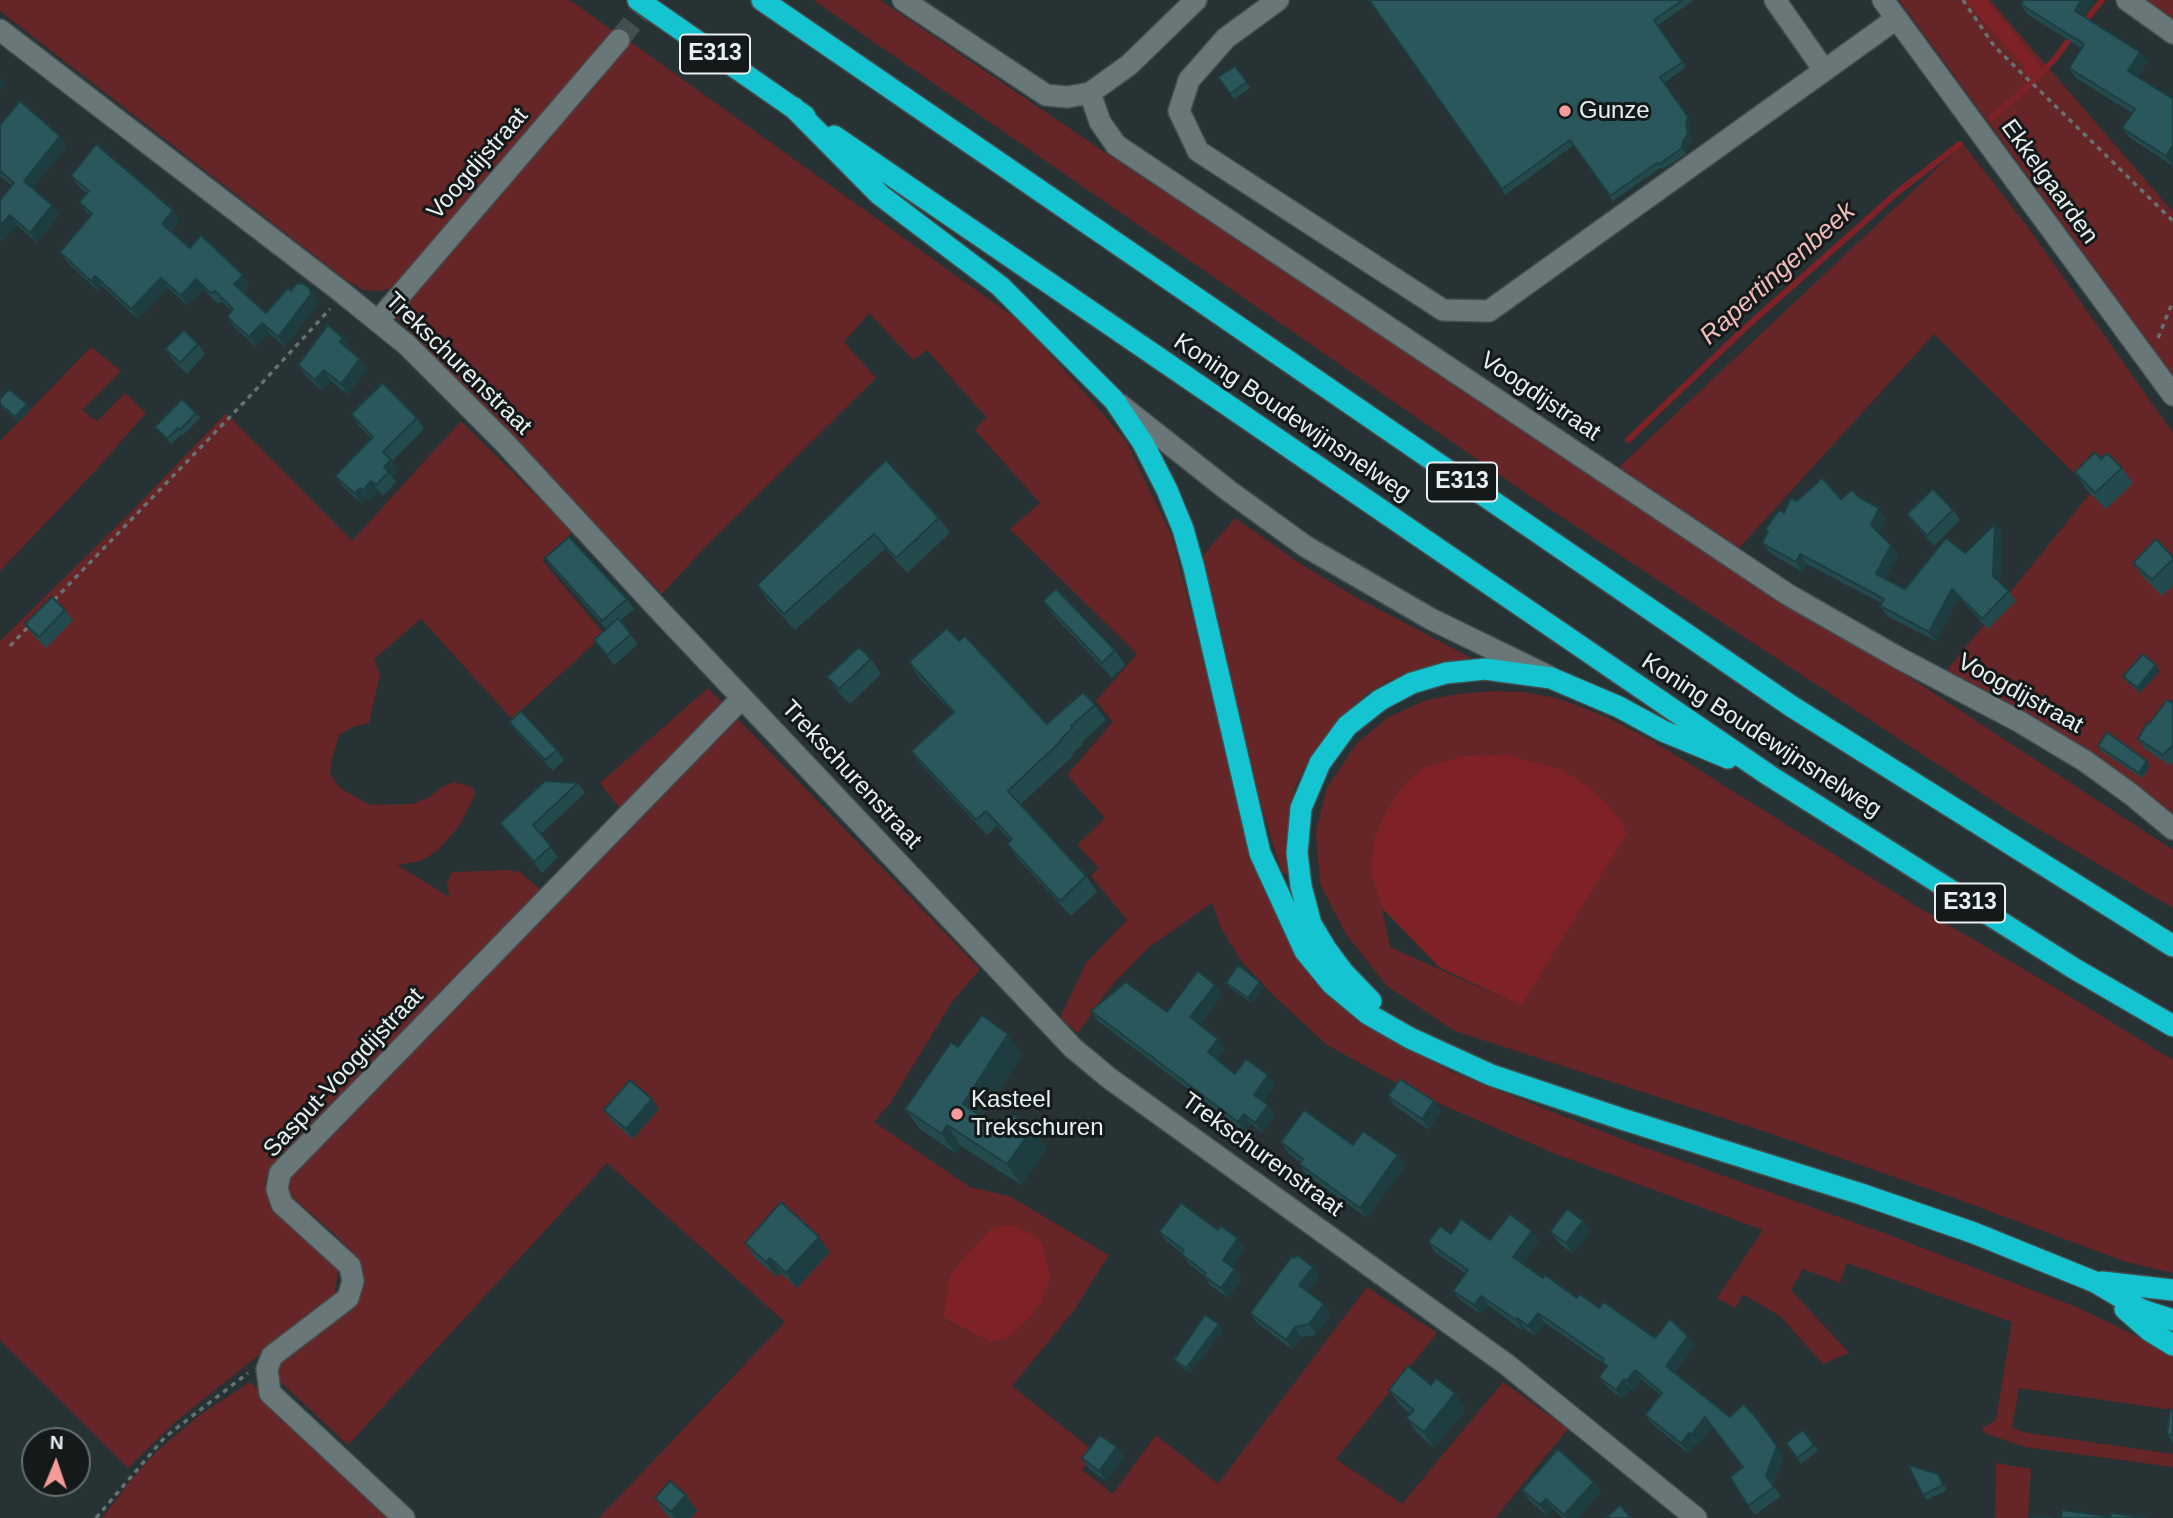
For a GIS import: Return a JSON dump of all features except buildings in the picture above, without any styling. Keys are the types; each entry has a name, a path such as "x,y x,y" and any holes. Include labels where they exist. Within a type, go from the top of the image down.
{"highway":[{"name":"Koning Boudewijnsnelweg","path":"638,0 1770,776 2075,969 2173,1026"},
{"name":"Koning Boudewijnsnelweg","path":"762,0 1791,706 2173,946"},
{"path":"793,107 880,195 1000,286 1114,400 1143,443 1183,529 1260,853 1306,951 1332,984 1368,1014 1410,1038 1491,1075 1974,1233 2095,1282 2142,1310 2173,1320"},
{"path":"1410,1038 1362,993 1326,949 1311,924 1301,886 1297,853 1301,808 1320,763 1347,726 1380,699 1412,683 1446,673 1485,669 1552,678 1619,707 1663,731 1770,776"},
{"path":"2095,1282 2171,1289"},
{"path":"2095,1282 2150,1331 2173,1345"}],"street":[{"path":"903,0 1046,95 1067,97 1090,93 1129,65 1196,0"},
{"path":"1278,0 1226,38 1189,80 1179,111 1198,151 1443,310 1489,311 1896,19"},
{"path":"1775,0 1825,69"},
{"name":"Ekkelgaarden","path":"1883,0 2173,395"},
{"path":"2127,0 2173,33"},
{"name":"Trekschurenstraat","path":"0,30 407,345 479,416 1073,1048 1109,1078 1506,1364 1696,1518"},
{"name":"Voogdijstraat","path":"378,321 619,40"},
{"name":"Voogdijstraat","path":"1090,93 1100,122 1116,145 1787,594 1899,658 2020,722 2085,761 2173,829"},
{"path":"1114,400 1229,491 1305,546 1431,619 1552,678"},
{"name":"Sasput-Voogdijstraat","path":"267,1369 272,1356 348,1298 353,1281 350,1266 282,1204 277,1189 280,1173 742,698"},
{"path":"267,1369 271,1393 404,1518"}],"path":[{"path":"1963,0 1994,46 2173,220"},
{"path":"48,606 250,396 343,294"},
{"path":"2148,361 2173,301"},
{"path":"10,646 29,626"},
{"path":"96,1518 165,1437 248,1373 267,1369"}],"shaded area":[{"path":"0,0 570,0 613,31 392,288 380,291 363,290 346,280 0,11"},
{"path":"813,0 880,0 1140,176 2173,850 2173,908 2013,814 1533,498"},
{"path":"1899,0 1990,0 2173,212 2173,375"},
{"path":"1965,0 1986,0 2041,66 2032,79 2022,71 2024,67"},
{"path":"2142,0 2173,0 2173,24"},
{"path":"628,40 1022,323 1127,443 1172,537 1258,874 1292,949 1333,996 1374,1030 1452,1072 1621,1139 1881,1232 2079,1308 2173,1354 2173,1410 2019,1388 2012,1428 2028,1433 2173,1454 2173,1467 2025,1447 1987,1434 1981,1429 1996,1420 2012,1322 1847,1263 1840,1283 1803,1269 1791,1290 1849,1353 1823,1364 1781,1317 1743,1294 1735,1308 1717,1298 1763,1230 1553,1153 1413,1092 1327,1045 1242,962 1221,928 1212,903 1149,947 1110,987 1078,1033 1060,1018 1086,963 1127,920 1091,876 1099,868 1077,845 1105,818 1067,775 1113,722 1096,701 1137,654 1010,529 1040,503 975,430 986,417 927,350 913,360 869,313 844,342 876,378 706,546 662,594 397,318 399,307"},
{"path":"1963,144 2030,230 2173,433 2173,822 1941,678 2092,491 1934,334 1738,549 1616,470"},
{"path":"91,347 121,371 82,410 97,421 125,393 146,413 0,571 0,441"},
{"path":"226,413 352,541 461,421 573,532 542,560 604,634 512,719 421,619 374,659 380,674 369,723 353,727 339,735 330,774 341,789 371,805 412,804 430,797 442,787 454,782 472,787 475,794 460,825 438,850 421,861 397,865 449,897 447,882 453,872 520,872 541,890 269,1172 265,1190 276,1207 338,1268 335,1294 175,1422 128,1468 91,1431 91,1427 87,1427 0,1340 0,641 132,511"},
{"path":"1235,518 1350,594 1473,659 1429,666 1389,681 1366,694 1344,715 1310,756 1295,787 1288,826 1287,873 1282,873 1250,769 1202,557"},
{"path":"708,688 980,969 952,1002 890,1103 874,1122 970,1187 1009,1196 1109,1255 1075,1309 1012,1386 1096,1453 1082,1470 1113,1494 1156,1435 1218,1484 1367,1287 1437,1333 1336,1459 1402,1504 1503,1382 1568,1429 1495,1518 599,1518 785,1322 607,1163 348,1445 276,1376 276,1367 283,1358 362,1285 359,1260 338,1237 293,1198 288,1189 288,1179 629,820 600,783","holes":["991,1228 1043,1245 1050,1275 1029,1319 1005,1340 990,1342 943,1319 949,1277"]},
{"path":"1523,692 1557,698 1606,717 1653,741 1918,907 2173,1060 2173,1273 2126,1262 1772,1134 1455,1031 1387,986 1346,934 1320,884 1316,831 1327,788 1356,744 1388,717 1427,700 1457,694","holes":["1507,754 1564,770 1592,789 1618,817 1521,1006 1390,947 1371,873 1388,808 1403,785 1424,767 1461,756"]},
{"path":"1507,754 1564,770 1592,789 1605,802 1627,833 1521,1006 1439,967 1382,908 1371,873 1374,838 1388,808 1403,785 1424,767 1461,756"},
{"path":"1012,1225 1037,1237 1043,1245 1050,1275 1041,1301 1029,1319 1005,1340 990,1342 943,1318 949,1277 991,1228"},
{"path":"250,1382 394,1518 102,1518 157,1451 200,1415"},
{"path":"1996,1463 2031,1469 2028,1518 1995,1518"}],"waterway":[{"name":"Rapertingenbeek","path":"2082,25 2102,0"},
{"name":"Rapertingenbeek","path":"2033,81 2068,41"},
{"name":"Rapertingenbeek","path":"1991,119 2031,83"},
{"name":"Rapertingenbeek","path":"1628,440 1745,328 1899,191 1960,144"}],"tunnel":[{"path":"619,40 650,0"}],"place":[{"name":"Gunze","path":"1565,111"},
{"name":"Kasteel Trekschuren","path":"957,1114"}]}
